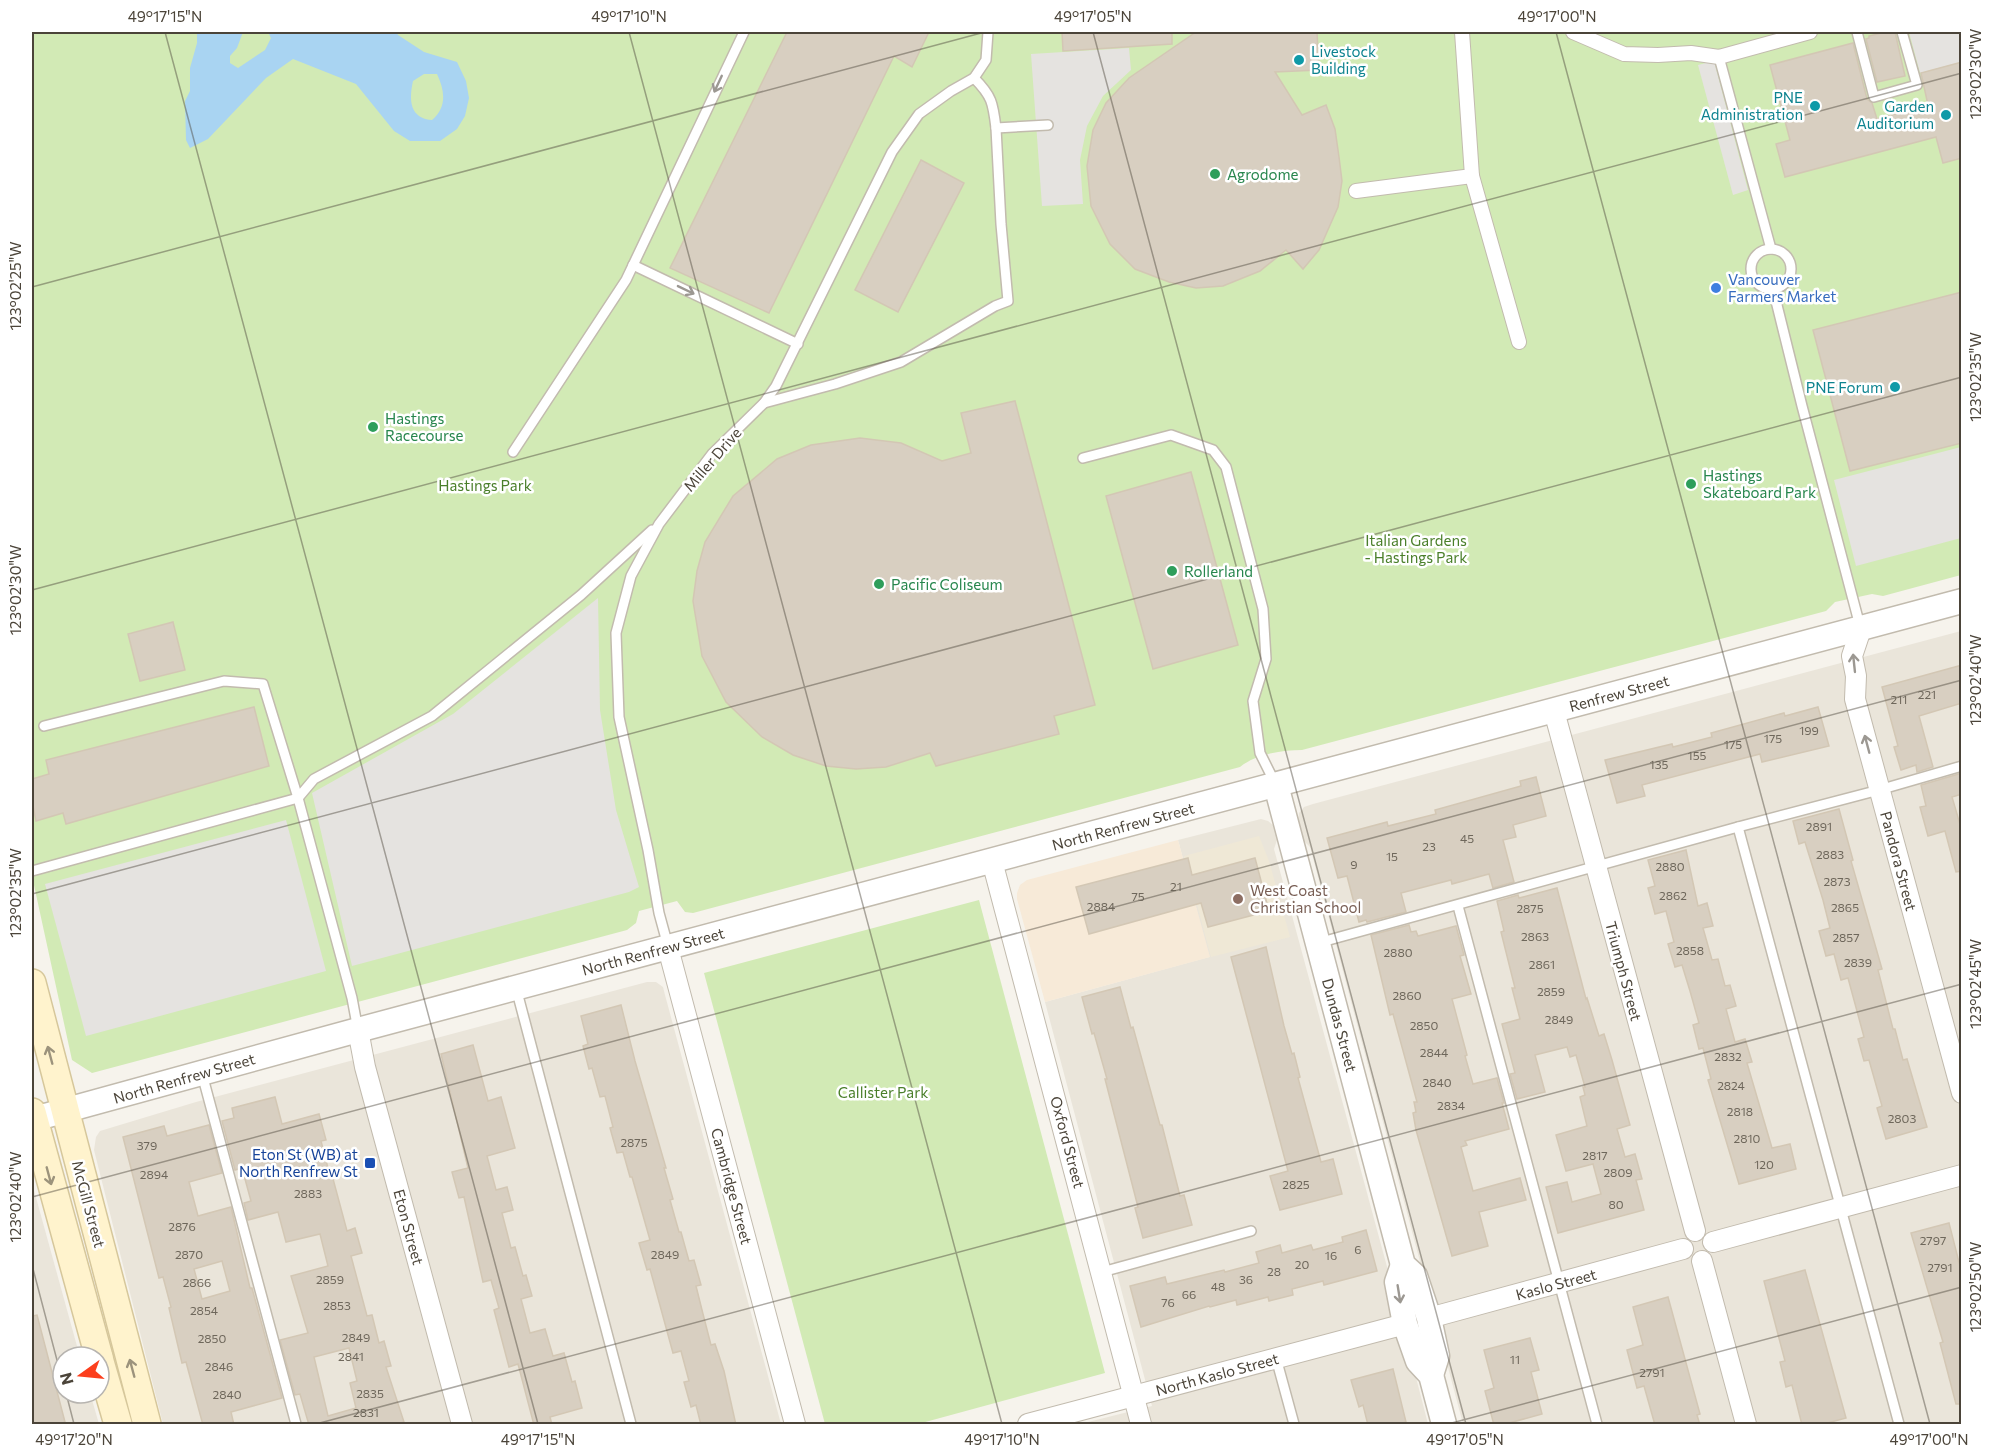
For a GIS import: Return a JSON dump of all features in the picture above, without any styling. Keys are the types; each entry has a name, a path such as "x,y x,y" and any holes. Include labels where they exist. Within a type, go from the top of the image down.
{"main road":[{"name":"McGill Street","path":"32,983 147,1425"},
{"name":"McGill Street","path":"32,1117 96,1345"},
{"name":"McGill Street","path":"111,1400 118,1425"}],"street":[{"path":"1462,32 1472,176 1519,342"},
{"path":"1573,32 1624,54 1658,55 1691,52 1719,57 1810,32"},
{"path":"1356,191 1472,176"},
{"name":"Renfrew Street","path":"1276,785 1962,602"},
{"name":"Pandora Street","path":"1861,628 1852,656 1856,676 1855,699 1962,1093"},
{"name":"Triumph Street","path":"1554,711 1695,1231"},
{"name":"North Renfrew Street","path":"32,1117 65,1111 358,1030 1276,785"},
{"name":"Dundas Street","path":"1276,785 1403,1265 1415,1276 1429,1318 1437,1356 1431,1375"},
{"name":"Oxford Street","path":"992,861 1141,1425"},
{"name":"Cambridge Street","path":"668,948 795,1425"},
{"name":"Eton Street","path":"358,1030 462,1425"},
{"path":"1713,1242 1962,1175"},
{"path":"1695,1231 1704,1231 1713,1242 1713,1251 1702,1261 1692,1260 1683,1249 1684,1240 1695,1231"},
{"name":"Kaslo Street","path":"1429,1318 1683,1249"},
{"path":"1702,1261 1746,1425"},
{"name":"Dundas Street","path":"1403,1265 1397,1282 1405,1324 1418,1361 1431,1375 1444,1425"},
{"name":"North Kaslo Street","path":"1028,1425 1405,1324"}],"lane":[{"path":"513,452 626,280 744,32"},
{"path":"764,403 836,384 901,362 1008,301 996,128 992,101 974,78 986,60 988,32"},
{"path":"1857,32 1874,97 1917,85 1902,32"},
{"path":"1719,57 1770,249"},
{"name":"Miller Drive","path":"668,948 619,717 616,633 631,576 658,524 712,454 764,403 776,386 892,152 919,114 974,78"},
{"path":"996,128 1048,125"},
{"path":"1770,249 1781,251 1786,256 1791,269 1787,282 1773,289 1759,285 1751,269 1755,256 1770,249"},
{"path":"633,265 798,344"},
{"path":"1773,289 1810,440 1861,628"},
{"path":"1083,458 1171,435 1213,450 1226,467 1263,609 1266,659 1253,701 1260,753 1276,785"},
{"path":"32,871 298,798 314,779 432,716 581,595 658,524"},
{"path":"44,726 224,681 263,684 298,798 352,998 358,1030"},
{"path":"1318,943 1962,766"},
{"path":"1738,827 1899,1425"},
{"path":"1458,906 1597,1425"},
{"path":"516,988 631,1425"},
{"path":"202,1074 297,1425"},
{"path":"1102,1272 1251,1231"},
{"path":"1276,1358 1294,1425"}],"shaded area":[{"path":"1909,32 1961,32 1961,62 1920,73"},
{"path":"1129,48 1131,70 1103,96 1087,126 1080,160 1083,204 1042,206 1031,54"},
{"path":"1714,61 1748,190 1733,195 1698,65"},
{"path":"1961,447 1961,538 1856,566 1834,480"},
{"path":"598,598 600,710 616,810 639,887 629,892 352,966 312,793 453,714"},
{"path":"1961,631 1961,1424 1463,1424 1310,847 1302,839 1298,823 1299,813 1304,807 1313,804"},
{"path":"1261,819 1274,826 1278,837 1274,849 1428,1424 1080,1424 1152,1406 1045,1002 1209,957 1178,840"},
{"path":"286,820 326,971 86,1036 45,884"},
{"name":"West Coast Christian School","path":"1259,836 1269,861 1290,937 1211,957 1184,856"},
{"path":"1178,840 1210,957 1045,1002 1017,899 1020,885 1027,880"},
{"path":"647,982 656,982 663,987 781,1424 163,1424 94,1150 96,1137 100,1131 196,1102"},
{"path":"32,1183 77,1345 51,1345 51,1405 93,1405 99,1424 32,1424"}],"green space":[{"name":"Hastings Park","path":"32,32 1961,32 1961,575 1883,596 1872,594 1835,602 1826,611 1302,750 1270,754 1240,767 693,913 685,912 677,901 639,911 636,923 627,930 92,1073 72,1060 32,876"},
{"name":"Callister Park","path":"979,900 1105,1373 918,1424 825,1424 704,973"}],"water":[{"path":"197,32 243,32 237,48 230,56 230,63 238,68 265,50 271,38 268,32 396,32 424,52 457,62 466,81 469,98 465,116 457,129 440,141 410,141 394,131 356,84 293,59 266,78 208,139 190,148 186,140 185,101 190,91 190,68 197,43","holes":["424,74 437,74 443,98 440,110 432,120 419,116 415,112 411,101 412,88 413,81"]}],"building":[{"path":"787,32 929,32 912,67 894,56 769,313 670,268"},
{"path":"1062,32 1172,32 1172,44 1063,51"},
{"name":"Agrodome","path":"1196,32 1317,32 1319,70 1275,72 1302,115 1326,105 1335,129 1339,157 1342,181 1338,207 1319,250 1303,269 1286,250 1260,271 1223,286 1196,288 1169,282 1135,269 1110,244 1091,206 1087,166 1093,130 1106,103 1129,78"},
{"path":"1885,32 1895,32 1905,76 1877,82 1866,39"},
{"name":"PNE Administration","path":"1853,43 1867,99 1872,103 1877,119 1928,105 1921,73 1962,62 1962,158 1943,163 1936,137 1785,177 1776,144 1790,140 1770,65"},
{"path":"921,160 964,183 898,312 855,290"},
{"name":"PNE Forum","path":"1962,292 1962,443 1850,471 1813,330"},
{"name":"Pacific Coliseum","path":"1015,401 1095,705 1054,716 1059,734 936,766 930,753 886,767 856,769 826,766 793,755 762,737 726,702 702,656 693,601 697,571 705,542 733,496 777,459 811,445 860,438 901,443 942,461 971,453 961,413"},
{"name":"Rollerland","path":"1191,472 1238,645 1153,669 1106,496"},
{"path":"173,622 185,670 140,681 128,634"},
{"path":"1962,665 1962,703 1919,716 1933,767 1917,772 1916,765 1901,770 1894,747 1898,746 1882,687"},
{"path":"254,707 269,766 66,824 63,813 36,821 32,801 32,779 49,774 46,760"},
{"path":"1818,707 1829,746 1762,762 1760,754 1642,785 1645,796 1617,803 1605,760 1672,744 1673,747 1712,737 1711,733 1784,713 1785,716"},
{"path":"1962,773 1962,794 1952,797 1962,831 1962,871 1956,872 1945,831 1928,836 1920,807 1926,806 1921,785"},
{"path":"1536,777 1546,816 1513,825 1516,837 1503,840 1514,882 1493,888 1489,874 1452,884 1451,880 1401,893 1406,912 1359,922 1347,876 1338,878 1327,838 1387,822 1388,826 1436,814 1435,810 1521,786 1520,781"},
{"path":"1839,809 1853,860 1851,861 1882,969 1878,970 1893,1029 1895,1029 1903,1060 1907,1059 1927,1127 1886,1139 1877,1108 1882,1106 1869,1060 1864,1061 1858,1039 1864,1037 1848,978 1841,980 1834,954 1826,956 1819,931 1830,928 1805,842 1799,844 1793,821"},
{"path":"1686,850 1698,906 1707,903 1713,926 1703,928 1712,960 1718,959 1725,986 1730,985 1736,1006 1726,1009 1735,1042 1745,1039 1752,1062 1747,1063 1772,1148 1790,1144 1796,1169 1739,1184 1708,1080 1711,1079 1703,1048 1699,1049 1693,1025 1699,1023 1690,991 1682,965 1675,967 1668,944 1674,942 1666,911 1655,914 1648,888 1655,886 1648,860"},
{"path":"1188,858 1192,875 1255,858 1269,911 1208,927 1201,903 1089,934 1076,887"},
{"path":"1557,888 1586,999 1599,1036 1604,1034 1630,1125 1617,1129 1625,1157 1635,1154 1642,1179 1636,1180 1644,1210 1558,1233 1546,1187 1567,1182 1572,1202 1601,1194 1593,1164 1566,1171 1556,1135 1587,1126 1580,1097 1585,1095 1583,1087 1585,1087 1576,1055 1570,1057 1567,1047 1535,1055 1545,1092 1517,1099 1510,1074 1515,1073 1502,1024 1520,1019 1501,932 1504,931 1497,901"},
{"path":"1409,925 1411,932 1416,931 1418,936 1456,926 1464,955 1460,956 1471,994 1452,999 1467,1055 1465,1056 1473,1084 1497,1078 1504,1103 1502,1103 1509,1129 1465,1141 1467,1145 1461,1147 1473,1191 1520,1178 1526,1200 1479,1212 1488,1246 1452,1256 1416,1130 1413,1113 1416,1112 1414,1102 1417,1102 1393,1014 1390,1015 1371,935"},
{"path":"1266,947 1284,1026 1292,1054 1294,1053 1300,1077 1298,1078 1321,1162 1333,1159 1342,1194 1280,1210 1270,1176 1288,1171 1231,957"},
{"path":"1120,987 1160,1125 1162,1125 1180,1196 1184,1195 1192,1225 1143,1238 1135,1208 1138,1207 1105,1079 1107,1079 1082,997"},
{"path":"621,1005 666,1168 664,1168 673,1199 670,1200 689,1261 694,1260 701,1285 696,1286 703,1314 711,1345 715,1344 724,1371 736,1425 701,1425 696,1405 691,1407 684,1382 689,1381 681,1351 673,1353 650,1269 647,1270 639,1243 650,1240 632,1177 630,1177 623,1152 617,1153 605,1096 600,1097 592,1068 589,1069 583,1046 588,1044 581,1016"},
{"path":"473,1045 488,1101 501,1097 515,1148 487,1156 496,1190 507,1187 513,1210 502,1213 511,1248 515,1247 523,1276 526,1275 532,1296 521,1299 530,1333 545,1329 553,1356 564,1353 582,1408 550,1417 552,1425 534,1425 518,1364 509,1367 494,1310 499,1308 491,1280 483,1282 464,1197 459,1198 452,1172 468,1168 441,1054"},
{"path":"275,1097 282,1124 319,1114 326,1140 321,1141 347,1231 355,1228 362,1253 351,1256 367,1316 372,1315 379,1343 384,1341 391,1366 386,1367 404,1422 395,1425 309,1425 300,1394 295,1395 280,1340 308,1333 291,1276 328,1266 320,1234 286,1242 278,1212 248,1220 244,1203 251,1201 242,1168 235,1170 222,1121 234,1118 232,1108","holes":["349,1348 357,1381 350,1383 356,1408 328,1416 314,1357"]},
{"path":"209,1125 222,1173 189,1182 198,1216 231,1207 250,1288 252,1288 282,1398 231,1412 234,1425 203,1425 186,1362 182,1363 169,1308 171,1307 163,1277 159,1278 123,1137 164,1126 167,1136","holes":["222,1261 230,1291 202,1299 194,1269"]},
{"path":"1949,1223 1962,1274 1962,1404 1956,1404 1940,1343 1943,1342 1911,1233"},
{"path":"1366,1230 1377,1271 1324,1285 1323,1281 1292,1289 1293,1295 1269,1301 1268,1297 1237,1305 1236,1300 1209,1306 1141,1327 1130,1286 1165,1277 1167,1284 1224,1270 1225,1272 1259,1263 1256,1252 1280,1245 1282,1253 1311,1245 1313,1250 1343,1242 1342,1237"},
{"path":"1805,1270 1846,1418 1820,1425 1802,1425 1792,1385 1786,1387 1780,1362 1785,1361 1764,1281"},
{"path":"1668,1297 1700,1414 1697,1415 1700,1425 1655,1425 1644,1386 1637,1388 1627,1350 1643,1345 1633,1307"},
{"path":"37,1315 51,1368 51,1405 61,1405 65,1422 57,1425 32,1425 32,1316"},
{"path":"1530,1338 1539,1370 1531,1372 1542,1414 1494,1425 1485,1391 1494,1388 1484,1350"},
{"path":"1393,1369 1406,1422 1396,1425 1368,1425 1363,1405 1359,1407 1351,1380"}],"place":[{"name":"Livestock Building","path":"1299,60"},
{"name":"PNE Administration","path":"1815,106"},
{"name":"Garden Auditorium","path":"1946,115"},
{"name":"Agrodome","path":"1215,174"},
{"name":"Vancouver Farmers Market","path":"1716,288"},
{"name":"PNE Forum","path":"1895,387"},
{"name":"Hastings Racecourse","path":"373,427"},
{"name":"Hastings Skateboard Park","path":"1691,484"},
{"name":"Rollerland","path":"1172,571"},
{"name":"Pacific Coliseum","path":"879,584"},
{"name":"West Coast Christian School","path":"1238,899"},
{"name":"Eton St (WB) at North Renfrew St","path":"370,1163"}],"park label":[{"name":"Italian Gardens - Hastings Park","path":"1416,548"}]}
